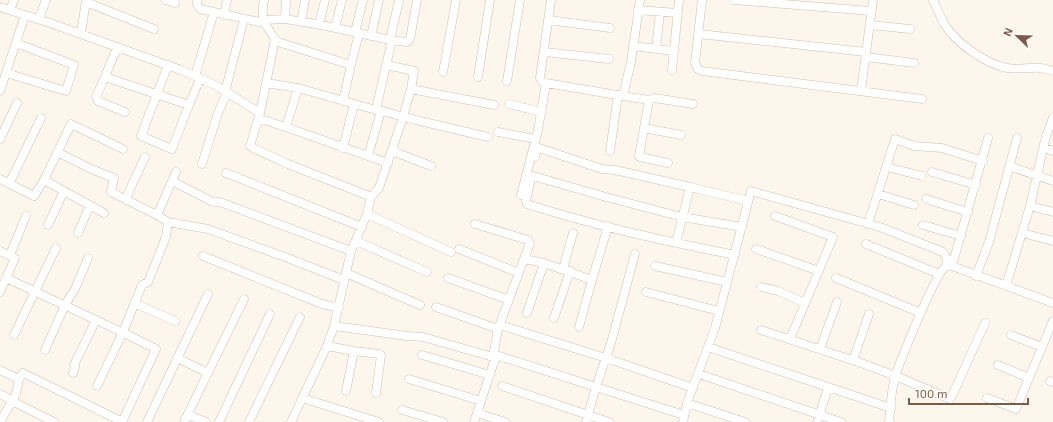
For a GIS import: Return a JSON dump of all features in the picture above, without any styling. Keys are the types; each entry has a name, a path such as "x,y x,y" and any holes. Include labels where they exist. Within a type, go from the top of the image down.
{"street":[{"path":"10,10 14,0"},
{"path":"39,19 46,0"},
{"path":"166,0 175,3"},
{"path":"197,0 197,4 200,9 224,15 264,22 285,19 335,28 390,42 407,42 410,39 417,0"},
{"path":"224,15 227,0"},
{"path":"264,0 262,6 264,22 275,41 259,116 250,146 371,197"},
{"path":"285,19 286,0"},
{"path":"301,22 305,0"},
{"path":"320,25 325,0"},
{"path":"335,28 342,0"},
{"path":"343,101 363,0"},
{"path":"371,36 379,0"},
{"path":"368,156 379,111 390,42 399,0"},
{"path":"443,72 456,0"},
{"path":"478,77 490,0"},
{"path":"507,81 520,0"},
{"path":"551,0 540,78 542,82 648,100 654,98 693,104"},
{"path":"610,151 633,46 640,0"},
{"path":"672,70 679,0"},
{"path":"702,0 695,63 698,69 702,71 922,100"},
{"path":"734,0 872,11"},
{"path":"862,91 873,0"},
{"path":"933,0 945,26 953,36 967,48 988,61 999,66 1009,68 1040,68 1053,71"},
{"path":"81,34 86,1 154,29"},
{"path":"0,7 39,19 168,65 215,85 259,116 343,148 388,163"},
{"path":"638,10 677,13"},
{"path":"168,65 142,136 172,149 198,78 214,12"},
{"path":"656,49 660,12"},
{"path":"0,90 25,15"},
{"path":"202,164 226,92 244,19"},
{"path":"548,20 610,28"},
{"path":"870,25 910,29"},
{"path":"699,34 866,54 914,63"},
{"path":"275,41 351,65"},
{"path":"6,73 66,91 74,65 16,43"},
{"path":"633,46 673,51"},
{"path":"117,47 96,99 125,112"},
{"path":"544,52 608,59"},
{"path":"291,422 327,346 334,326 351,251 367,214 371,197 379,188 411,89 414,70 386,65"},
{"path":"105,77 157,96 189,105"},
{"path":"266,83 298,88 379,111 488,137"},
{"path":"521,195 542,112 546,83"},
{"path":"286,127 298,88"},
{"path":"411,89 494,105"},
{"path":"648,100 639,156 668,162"},
{"path":"0,139 17,103"},
{"path":"343,148 354,104"},
{"path":"509,104 542,112"},
{"path":"9,184 41,118"},
{"path":"1006,286 1038,176 1046,136 1053,118"},
{"path":"0,179 34,196 44,180 70,124 123,149"},
{"path":"644,128 682,134"},
{"path":"498,132 534,139"},
{"path":"890,422 889,420 896,376 921,313 939,274 949,265 961,236 983,161 988,138"},
{"path":"976,276 989,242 1017,138"},
{"path":"868,224 896,139 914,146 942,148 983,161"},
{"path":"734,255 676,243 527,204 526,201 536,151 539,148 602,169 615,170 748,201"},
{"path":"1044,148 1053,151"},
{"path":"392,151 431,166"},
{"path":"57,152 91,170 114,178 112,192 168,222 208,229 420,305"},
{"path":"126,200 145,157"},
{"path":"1009,166 1053,181"},
{"path":"887,167 922,176"},
{"path":"157,215 176,172"},
{"path":"932,172 976,185"},
{"path":"226,173 362,227"},
{"path":"532,176 606,198 682,217 742,227"},
{"path":"44,180 104,213"},
{"path":"172,181 213,202 220,202 351,251"},
{"path":"676,243 690,187"},
{"path":"48,226 64,191"},
{"path":"334,326 423,337 596,387 683,419 708,347 752,191 880,227 943,252 949,265"},
{"path":"878,194 914,205"},
{"path":"926,199 968,212"},
{"path":"78,233 90,205"},
{"path":"1030,206 1053,212"},
{"path":"367,214 455,250 519,273"},
{"path":"10,255 26,216"},
{"path":"775,216 833,237 790,339"},
{"path":"97,386 142,285 148,282 166,237 168,222"},
{"path":"474,422 495,360 493,356 499,327 530,241 475,224"},
{"path":"923,224 961,236"},
{"path":"579,327 608,226"},
{"path":"554,318 566,270 573,233"},
{"path":"1022,233 1053,241"},
{"path":"356,241 427,272"},
{"path":"866,244 939,274"},
{"path":"14,335 56,248"},
{"path":"756,248 819,271"},
{"path":"0,251 15,258 0,292"},
{"path":"587,419 606,358 635,254"},
{"path":"203,256 322,304 338,308"},
{"path":"44,350 64,305 75,289 88,258"},
{"path":"524,259 544,263 592,280"},
{"path":"527,313 544,263"},
{"path":"949,265 1053,303"},
{"path":"655,266 727,282"},
{"path":"0,422 16,394 19,379 23,373 123,422 156,349 6,278"},
{"path":"448,278 509,300"},
{"path":"836,278 921,313"},
{"path":"761,286 778,291 805,303"},
{"path":"646,292 719,310"},
{"path":"147,422 208,294"},
{"path":"206,422 186,418 244,299"},
{"path":"820,349 837,302"},
{"path":"134,303 175,321"},
{"path":"436,307 606,358 693,388"},
{"path":"218,422 270,314"},
{"path":"853,360 869,314"},
{"path":"249,422 300,317"},
{"path":"73,373 75,367 74,365 96,320"},
{"path":"986,398 1016,409 1053,320"},
{"path":"761,330 853,360 950,399 985,323"},
{"path":"1011,335 1042,347"},
{"path":"327,346 380,354 376,393"},
{"path":"708,347 891,408"},
{"path":"346,391 354,351"},
{"path":"422,355 490,375"},
{"path":"177,358 208,373"},
{"path":"998,365 1029,378"},
{"path":"0,370 19,379"},
{"path":"699,374 818,418 842,422"},
{"path":"409,379 481,401"},
{"path":"502,386 587,419 609,422"},
{"path":"818,418 828,388"},
{"path":"0,394 54,422"},
{"path":"302,398 379,422"},
{"path":"687,404 744,422"},
{"path":"402,410 443,422"},
{"path":"477,413 505,422"}]}
